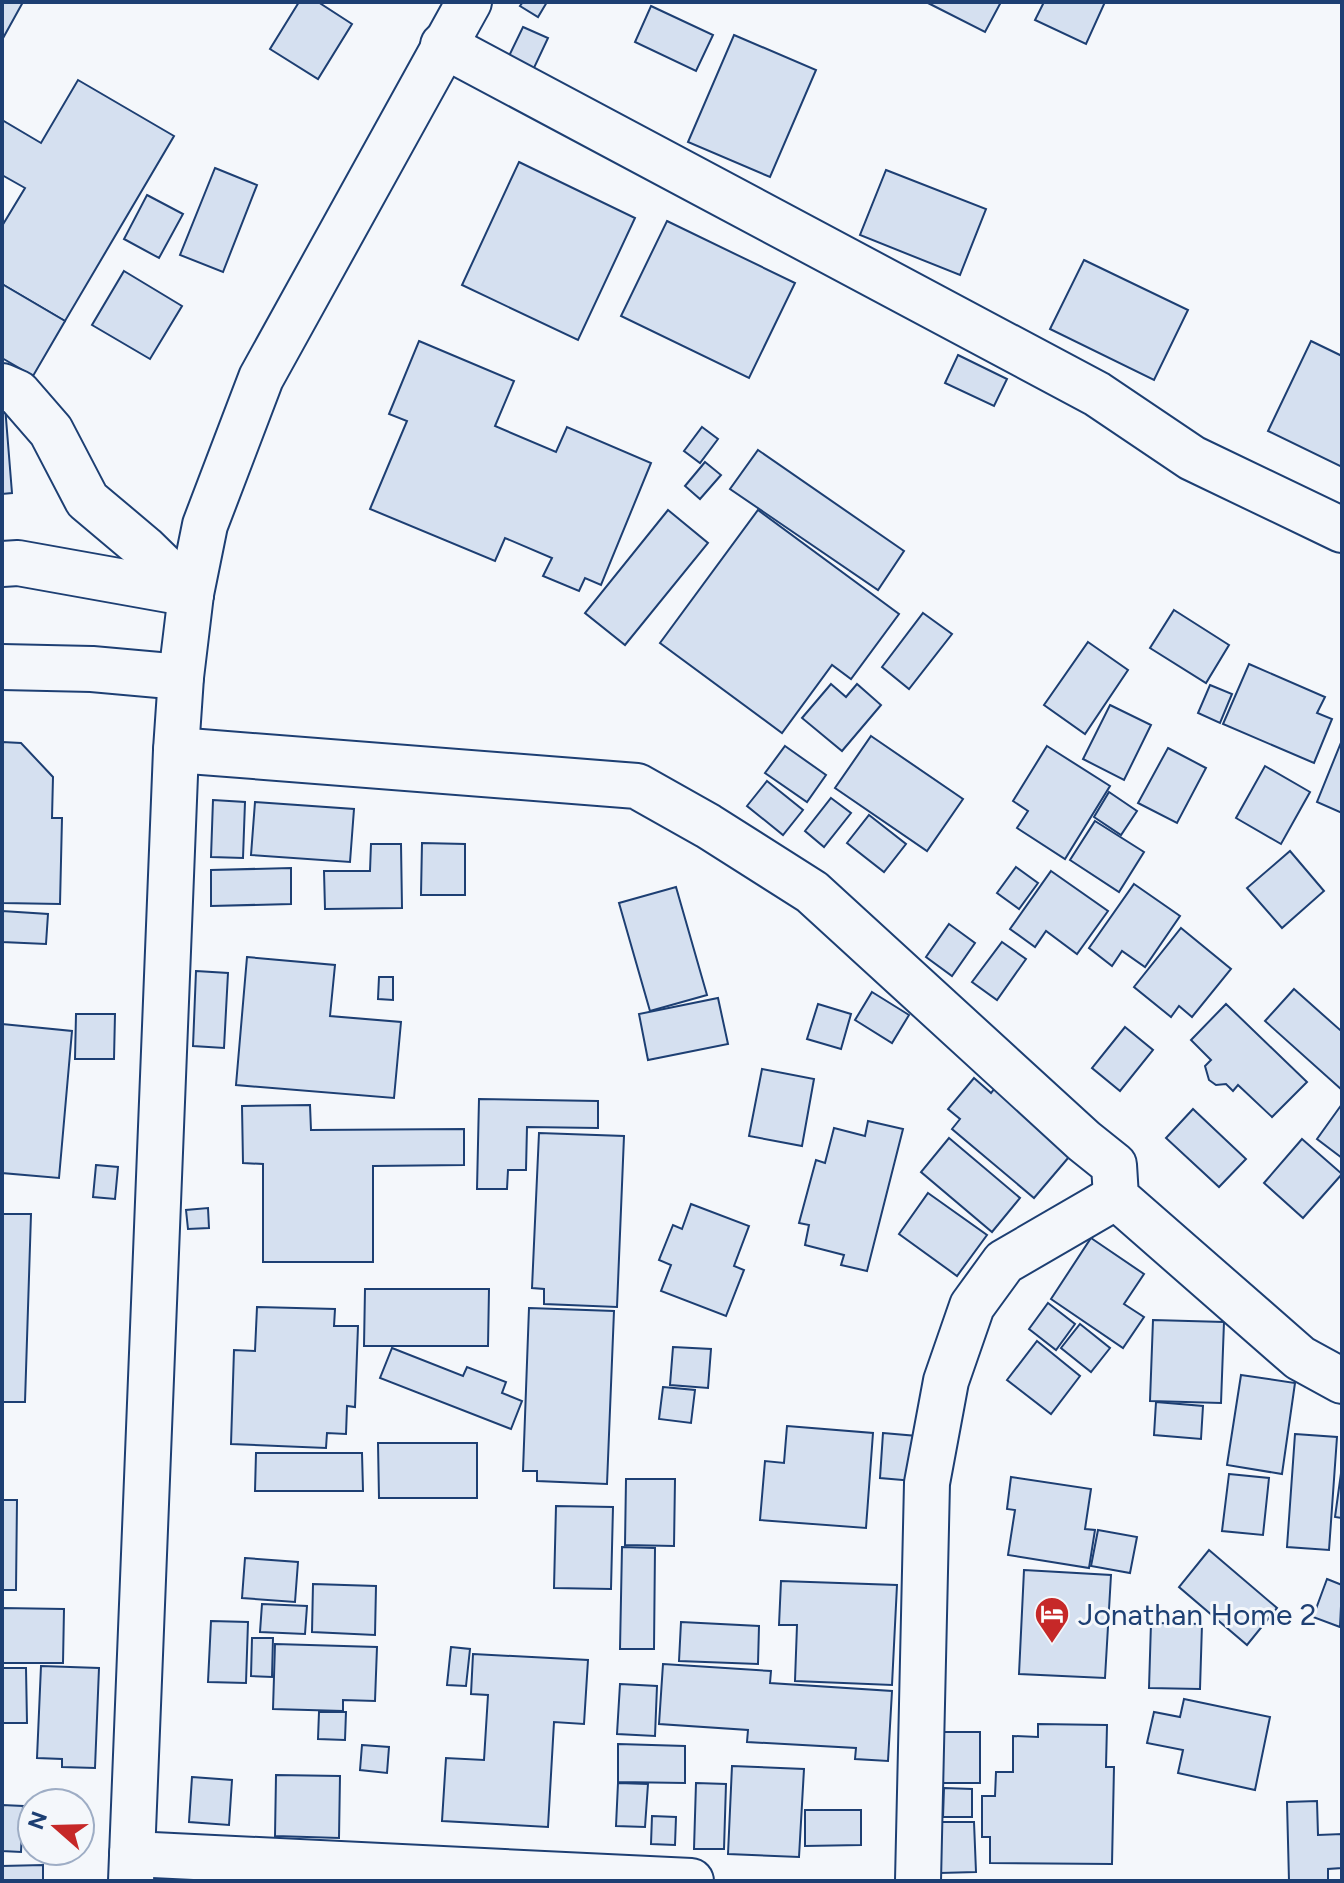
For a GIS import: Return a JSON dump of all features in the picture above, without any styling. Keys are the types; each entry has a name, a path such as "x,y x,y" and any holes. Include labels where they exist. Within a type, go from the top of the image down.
{"street":[{"path":"469,2 261,378 205,525 191,594 176,750 132,1867 691,1881"},
{"path":"443,45 1097,394 1192,458 1342,530"},
{"path":"2,386 18,393 51,431 87,500 144,548 191,594"},
{"path":"2,564 18,563 191,594"},
{"path":"2,667 92,669 181,677"},
{"path":"176,750 637,786 708,826 812,892 1114,1165 1116,1197 1300,1358 1342,1381"},
{"path":"918,1881 927,1483 946,1381 972,1306 1004,1262 1116,1197"}],"building":[{"path":"2,2 23,2 2,40"},
{"path":"299,2 318,2 352,24 318,79 270,49"},
{"path":"523,2 547,2 538,17 520,6"},
{"path":"926,2 1001,2 985,32"},
{"path":"1044,2 1105,2 1086,44 1035,20"},
{"path":"651,6 713,35 696,71 635,42"},
{"path":"523,27 548,38 533,70 508,58"},
{"path":"734,35 816,70 770,177 688,142"},
{"path":"78,80 174,136 65,321 2,284 2,226 25,188 2,175 2,120 41,143"},
{"path":"519,162 635,218 578,340 462,285"},
{"path":"215,168 257,185 223,272 180,255"},
{"path":"886,170 986,209 960,275 860,235"},
{"path":"147,195 183,214 159,258 124,239"},
{"path":"667,221 795,283 749,378 621,316"},
{"path":"1084,260 1188,310 1154,380 1050,329"},
{"path":"124,271 182,306 150,359 92,325"},
{"path":"2,284 65,321 33,376 2,358"},
{"path":"419,341 514,381 495,426 556,452 567,427 651,463 601,585 585,578 579,591 543,576 552,558 505,538 495,561 370,509 407,421 389,414"},
{"path":"1311,341 1342,356 1342,467 1268,431"},
{"path":"958,355 1007,379 994,406 945,383"},
{"path":"2,406 5,406 12,493 2,494"},
{"path":"702,427 718,439 700,463 684,451"},
{"path":"758,450 904,551 878,590 730,489"},
{"path":"705,462 721,475 700,499 685,486"},
{"path":"668,510 708,543 625,645 585,613"},
{"path":"758,510 899,614 851,679 832,665 782,733 660,643"},
{"path":"1174,610 1229,645 1206,683 1150,648"},
{"path":"923,613 952,634 909,689 882,667"},
{"path":"1088,642 1128,670 1085,734 1044,705"},
{"path":"1249,664 1325,697 1317,713 1332,719 1314,763 1223,724"},
{"path":"831,684 846,697 857,684 881,705 842,751 802,718"},
{"path":"1210,685 1232,694 1220,723 1198,713"},
{"path":"1110,705 1151,725 1124,780 1083,759"},
{"path":"871,736 963,799 927,851 835,788"},
{"path":"1342,740 1342,813 1317,802"},
{"path":"2,742 21,743 53,777 52,818 62,818 60,904 2,903"},
{"path":"785,746 826,775 807,802 765,773"},
{"path":"1047,746 1110,786 1065,859 1017,828 1028,811 1013,801"},
{"path":"1168,748 1206,768 1177,823 1138,803"},
{"path":"1265,766 1310,792 1281,844 1236,818"},
{"path":"767,781 803,810 783,835 747,806"},
{"path":"1109,792 1137,811 1121,835 1094,817"},
{"path":"831,798 851,813 824,847 805,831"},
{"path":"213,800 245,802 243,858 211,857"},
{"path":"255,802 354,809 350,862 251,855"},
{"path":"869,815 906,844 884,872 847,843"},
{"path":"1095,821 1144,852 1119,892 1070,860"},
{"path":"422,843 465,844 465,895 421,895"},
{"path":"371,844 401,844 402,908 325,909 324,871 370,871"},
{"path":"1290,851 1324,891 1282,928 1247,888"},
{"path":"1016,867 1038,883 1019,909 997,893"},
{"path":"291,868 291,904 211,906 211,870"},
{"path":"1051,871 1108,911 1077,954 1046,931 1035,947 1010,929"},
{"path":"1134,884 1180,916 1145,967 1122,951 1112,966 1089,948"},
{"path":"676,887 707,995 650,1011 619,903"},
{"path":"2,911 48,914 46,944 2,942"},
{"path":"949,924 975,943 952,976 926,957"},
{"path":"1181,928 1231,969 1192,1017 1179,1006 1171,1017 1134,987"},
{"path":"1002,942 1026,959 997,1000 972,982"},
{"path":"247,957 335,965 330,1016 401,1022 394,1098 236,1085"},
{"path":"196,971 228,973 224,1048 193,1046"},
{"path":"379,977 393,977 393,1000 378,999"},
{"path":"1294,989 1340,1030 1342,1028 1342,1090 1265,1021"},
{"path":"872,992 909,1015 892,1043 855,1020"},
{"path":"718,998 728,1044 648,1060 639,1014"},
{"path":"818,1004 851,1014 841,1049 807,1039"},
{"path":"1226,1004 1307,1082 1272,1117 1238,1085 1233,1091 1226,1084 1216,1085 1209,1080 1205,1066 1211,1060 1191,1040"},
{"path":"76,1014 115,1014 114,1059 75,1059"},
{"path":"2,1024 72,1031 59,1178 2,1173"},
{"path":"1125,1027 1153,1050 1120,1091 1092,1068"},
{"path":"762,1069 814,1079 802,1146 749,1136"},
{"path":"974,1078 991,1093 1002,1079 1080,1144 1034,1198 952,1129 960,1119 948,1109"},
{"path":"479,1099 598,1101 598,1128 527,1127 526,1170 508,1170 507,1189 477,1189"},
{"path":"1342,1104 1342,1158 1317,1139"},
{"path":"310,1105 311,1130 464,1129 464,1165 373,1166 373,1262 263,1262 263,1164 243,1163 242,1106"},
{"path":"1193,1109 1246,1159 1219,1187 1166,1138"},
{"path":"868,1121 903,1129 867,1271 841,1265 844,1255 805,1245 809,1225 799,1223 816,1160 825,1163 834,1128 865,1136"},
{"path":"539,1133 624,1136 617,1307 544,1304 544,1289 532,1288"},
{"path":"949,1138 1020,1198 992,1232 921,1172"},
{"path":"1302,1139 1342,1174 1303,1218 1264,1183"},
{"path":"96,1165 118,1167 115,1199 93,1197"},
{"path":"928,1193 987,1235 957,1276 899,1234"},
{"path":"691,1204 749,1226 734,1266 744,1270 726,1316 661,1291 671,1265 659,1260 673,1225 682,1229"},
{"path":"208,1208 209,1228 188,1229 186,1210"},
{"path":"2,1214 31,1214 25,1402 2,1402"},
{"path":"1091,1238 1144,1274 1124,1304 1144,1317 1123,1348 1051,1299"},
{"path":"365,1289 489,1289 488,1346 364,1346"},
{"path":"1048,1303 1075,1324 1056,1350 1029,1329"},
{"path":"257,1307 335,1309 334,1326 358,1326 355,1407 347,1406 346,1434 327,1433 326,1448 231,1444 234,1350 255,1351"},
{"path":"529,1308 614,1311 607,1484 537,1481 537,1471 523,1471"},
{"path":"1153,1320 1224,1322 1221,1403 1150,1401"},
{"path":"1080,1324 1110,1348 1091,1372 1061,1348"},
{"path":"1037,1341 1080,1376 1051,1414 1007,1380"},
{"path":"673,1347 711,1349 708,1388 670,1385"},
{"path":"392,1348 463,1376 467,1367 506,1382 502,1393 522,1401 511,1429 380,1378"},
{"path":"1241,1375 1295,1383 1282,1474 1227,1465"},
{"path":"663,1387 695,1390 691,1423 659,1419"},
{"path":"1156,1402 1203,1406 1201,1439 1154,1435"},
{"path":"787,1426 873,1433 866,1528 760,1520 765,1461 784,1463"},
{"path":"883,1433 917,1436 914,1481 880,1478"},
{"path":"1295,1434 1337,1437 1329,1550 1287,1547"},
{"path":"378,1443 477,1443 477,1498 379,1498"},
{"path":"256,1453 362,1453 363,1491 255,1491"},
{"path":"1342,1466 1342,1518 1335,1517"},
{"path":"1229,1474 1269,1478 1263,1535 1222,1531"},
{"path":"1011,1477 1091,1489 1085,1529 1095,1530 1089,1568 1008,1555 1015,1510 1007,1509"},
{"path":"626,1479 675,1479 674,1546 625,1545"},
{"path":"2,1500 17,1500 16,1590 2,1590"},
{"path":"556,1506 613,1507 611,1589 554,1588"},
{"path":"1098,1530 1137,1537 1130,1573 1091,1566"},
{"path":"622,1547 655,1548 654,1649 620,1649"},
{"path":"1209,1550 1277,1608 1247,1645 1179,1587"},
{"path":"245,1558 298,1562 295,1602 242,1598"},
{"path":"1024,1570 1111,1575 1105,1678 1019,1674"},
{"path":"1327,1579 1342,1585 1340,1627 1313,1617"},
{"path":"781,1581 897,1585 892,1685 795,1681 797,1625 779,1625"},
{"path":"313,1584 376,1586 375,1635 312,1632"},
{"path":"262,1604 307,1606 305,1634 260,1632"},
{"path":"2,1608 64,1609 63,1663 2,1663"},
{"path":"211,1621 248,1622 246,1683 208,1682"},
{"path":"681,1622 759,1626 758,1664 679,1661"},
{"path":"1151,1623 1202,1624 1200,1689 1149,1688"},
{"path":"252,1638 273,1638 272,1677 251,1676"},
{"path":"275,1644 377,1647 375,1701 343,1700 343,1711 273,1709"},
{"path":"451,1647 470,1649 466,1686 447,1685"},
{"path":"473,1654 588,1660 584,1724 554,1722 548,1827 442,1821 446,1758 484,1760 488,1695 471,1694"},
{"path":"663,1664 771,1671 770,1683 892,1691 888,1761 855,1759 856,1748 747,1742 748,1730 659,1724"},
{"path":"41,1666 99,1668 95,1768 62,1767 62,1759 37,1758"},
{"path":"2,1668 26,1668 27,1723 2,1723"},
{"path":"620,1684 657,1686 655,1736 617,1734"},
{"path":"1184,1699 1270,1717 1255,1790 1178,1773 1183,1750 1147,1743 1154,1712 1180,1717"},
{"path":"319,1712 346,1712 345,1740 318,1739"},
{"path":"1038,1724 1107,1725 1106,1767 1114,1767 1112,1864 990,1863 990,1837 982,1837 982,1796 995,1796 996,1772 1013,1772 1013,1736 1038,1737"},
{"path":"941,1732 980,1732 980,1783 941,1783"},
{"path":"618,1744 685,1746 685,1783 618,1782"},
{"path":"362,1745 389,1747 387,1773 360,1770"},
{"path":"732,1766 804,1769 799,1857 728,1854"},
{"path":"276,1775 340,1776 339,1838 275,1836"},
{"path":"192,1777 232,1780 229,1825 189,1822"},
{"path":"618,1783 648,1784 645,1827 616,1826"},
{"path":"696,1783 726,1784 724,1849 694,1849"},
{"path":"944,1788 972,1789 972,1817 943,1817"},
{"path":"1317,1801 1318,1835 1342,1834 1342,1868 1328,1869 1328,1881 1289,1881 1287,1802"},
{"path":"2,1805 16,1806 16,1852 2,1851"},
{"path":"805,1810 861,1810 861,1845 805,1846"},
{"path":"652,1816 676,1817 675,1845 651,1844"},
{"path":"939,1822 974,1822 976,1872 940,1873"},
{"path":"2,1866 43,1867 43,1881 2,1881"}],"place":[{"name":"Jonathan Home 2","path":"1052,1645"}]}
